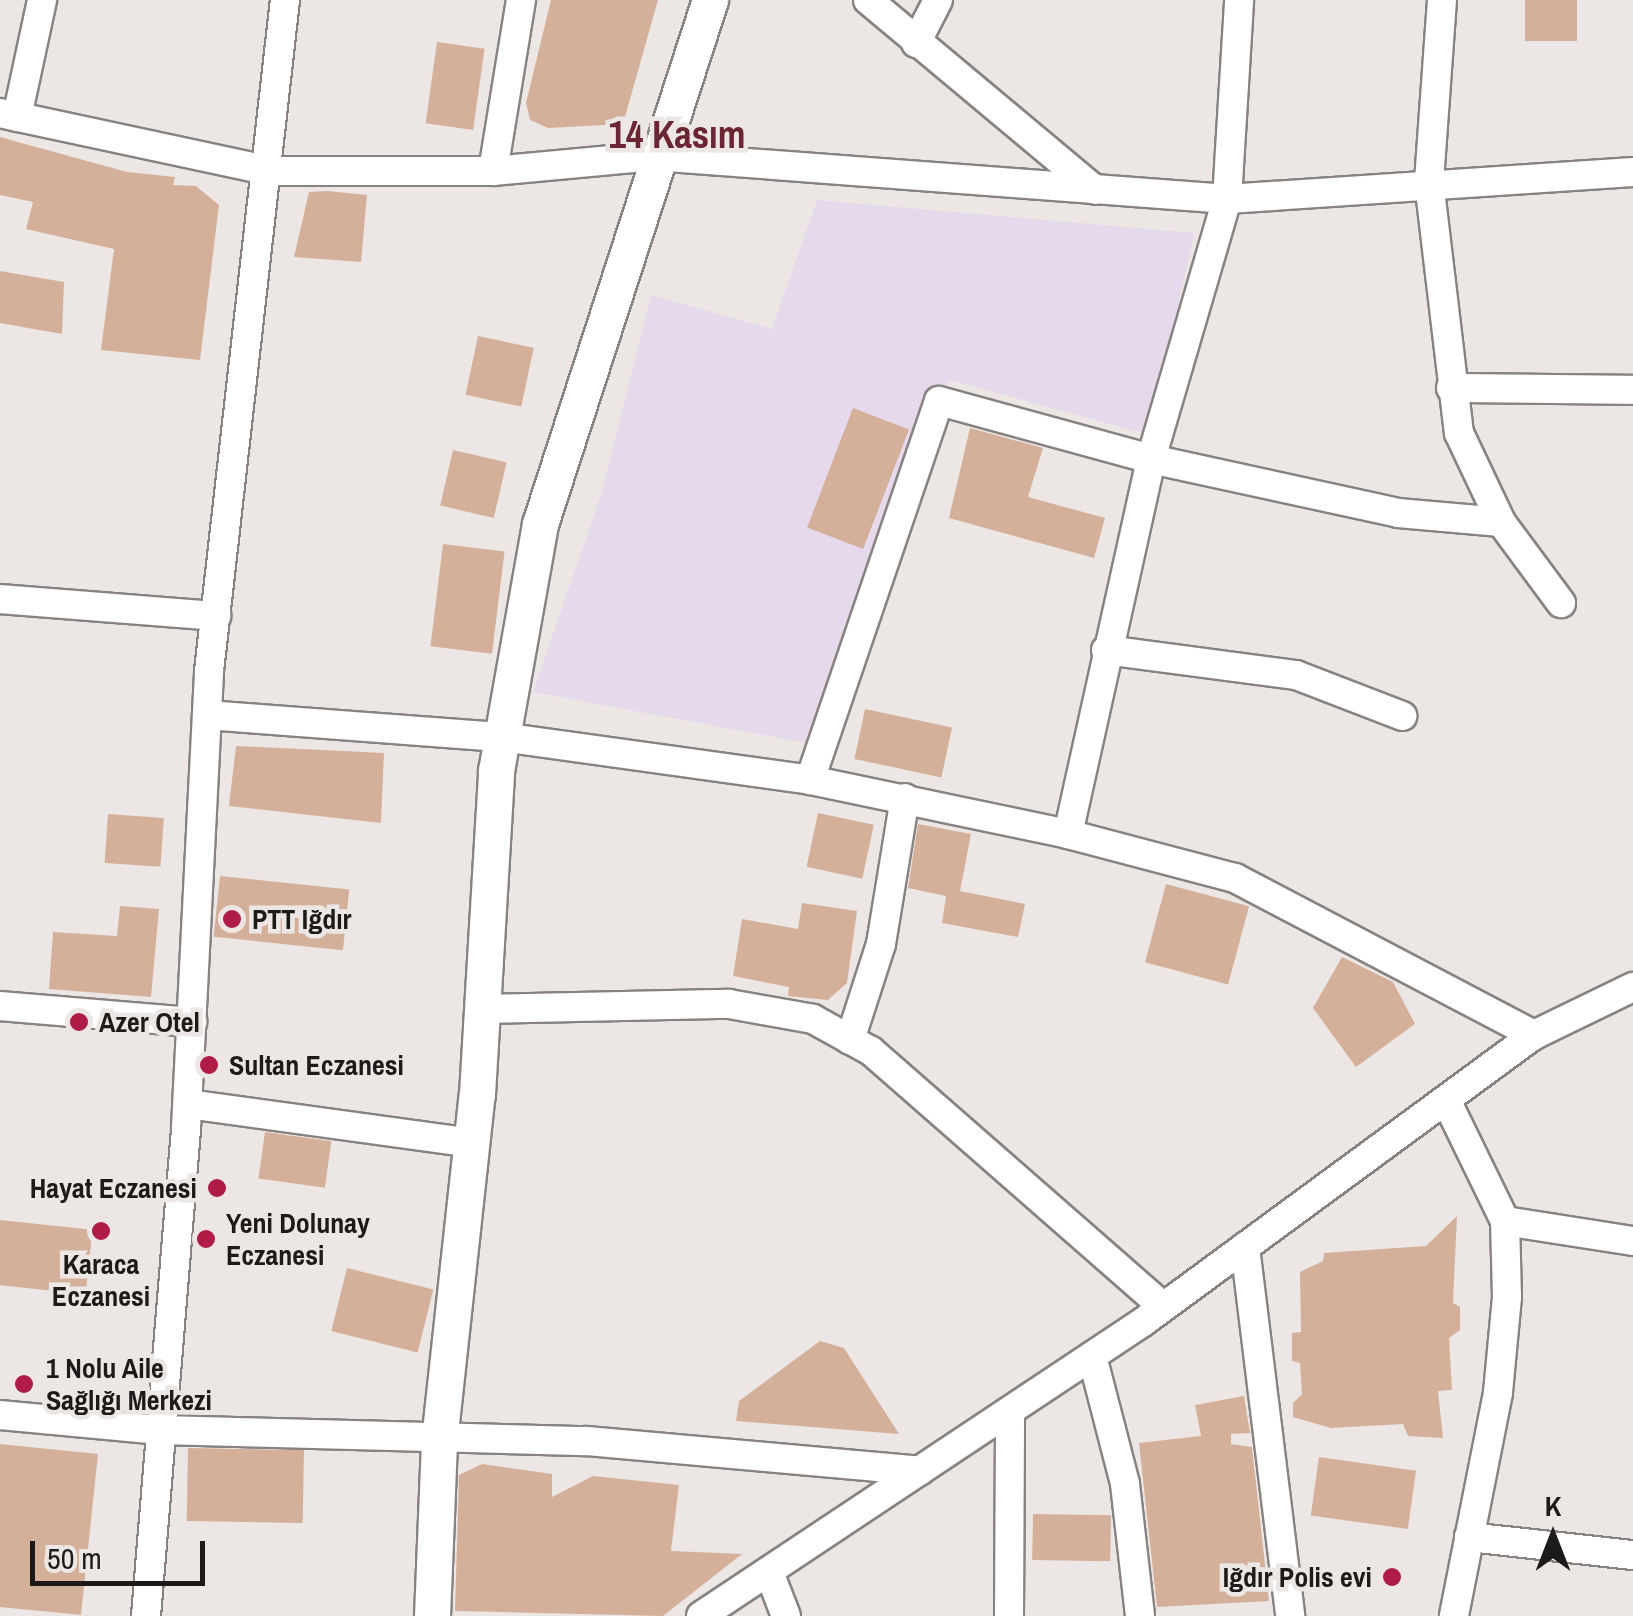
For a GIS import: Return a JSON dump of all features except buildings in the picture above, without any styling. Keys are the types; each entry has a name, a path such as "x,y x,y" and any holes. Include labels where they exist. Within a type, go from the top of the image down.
{"main road":[{"path":"432,1616 440,1441 472,1143 502,738 540,524 654,156 710,0"}],"street":[{"path":"42,0 8,115 270,170 493,171 654,156 1227,199 1429,182 1633,172"},
{"path":"146,1616 188,1104 207,714 270,170 285,0"},
{"path":"493,171 520,0"},
{"path":"868,0 1095,190"},
{"path":"916,43 938,0"},
{"path":"1068,834 1151,459 1227,199 1239,0"},
{"path":"1442,0 1429,182 1459,433 1501,522 1561,602"},
{"path":"1451,388 1633,390"},
{"path":"810,780 939,401 1151,459 1398,514 1501,522"},
{"path":"0,599 216,616"},
{"path":"1106,650 1296,676 1402,716"},
{"path":"207,714 502,738 810,780 1068,834 1235,878 1534,1035"},
{"path":"850,1040 881,944 905,798"},
{"path":"701,1616 1163,1307 1534,1035 1633,987"},
{"path":"482,1008 729,1004 813,1019 850,1040 1163,1307"},
{"path":"0,1006 192,1022"},
{"path":"1446,1100 1506,1220 1498,1392 1454,1616"},
{"path":"188,1104 472,1143"},
{"path":"1506,1220 1633,1241"},
{"path":"1245,1247 1290,1616"},
{"path":"1092,1356 1126,1484 1140,1616"},
{"path":"1009,1616 1010,1411"},
{"path":"0,1415 160,1430 440,1441 587,1441 920,1471"},
{"path":"1470,1537 1633,1555"},
{"path":"769,1572 786,1616"}],"shaded area":[{"path":"817,200 1194,233 1150,435 950,380 812,744 533,692 600,498 651,295 772,329"}],"place":[{"name":"PTT Iğdır","path":"232,919"},
{"name":"Azer Otel","path":"79,1022"},
{"name":"Sultan Eczanesi","path":"209,1065"},
{"name":"Hayat Eczanesi","path":"217,1188"},
{"name":"Karaca Eczanesi","path":"101,1231"},
{"name":"Yeni Dolunay Eczanesi","path":"206,1239"},
{"name":"1 Nolu Aile Sağlığı Merkezi","path":"24,1384"},
{"name":"Iğdır Polis evi","path":"1392,1577"}],"district":[{"name":"14 Kasım","path":"677,135"}]}
